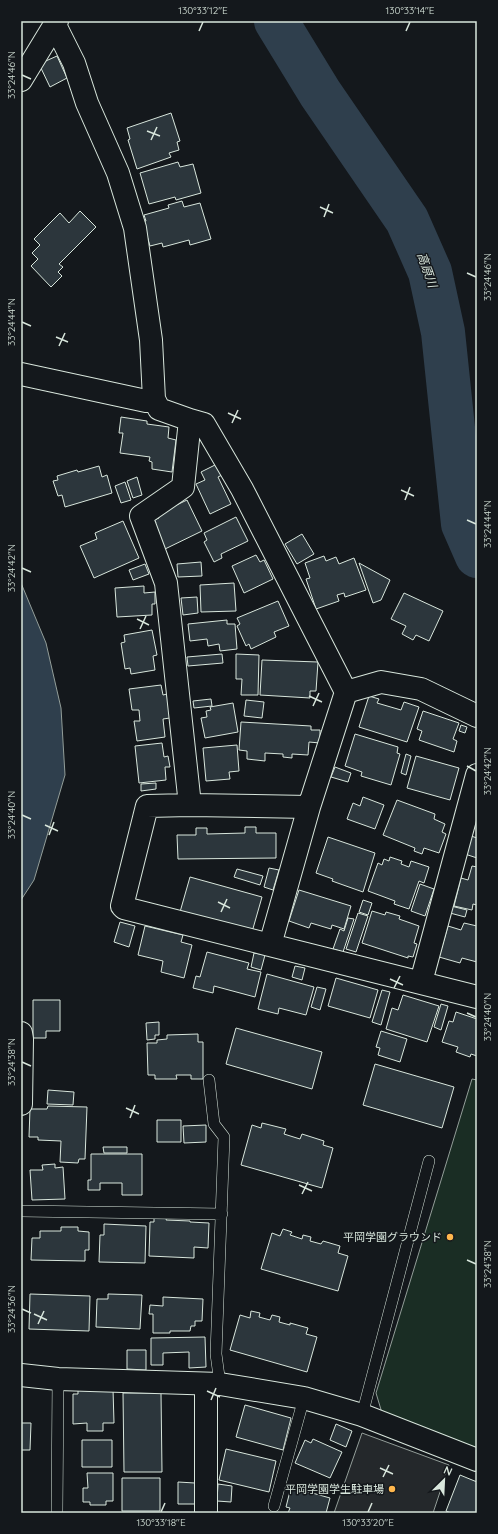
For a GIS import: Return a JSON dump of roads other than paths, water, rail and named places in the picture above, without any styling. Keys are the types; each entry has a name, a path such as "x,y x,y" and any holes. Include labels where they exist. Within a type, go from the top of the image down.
{"street":[{"path":"21,80 56,23"},
{"path":"56,23 74,63 87,103 118,173 135,228 151,340 154,399 159,409 204,424 242,489 346,692 309,807 270,945"},
{"path":"21,374 146,401 154,399"},
{"path":"190,420 183,487 141,516 166,583 190,805"},
{"path":"346,692 381,682 420,689 477,716"},
{"path":"421,982 477,775"},
{"path":"309,807 190,805 147,806 122,906 477,997"},
{"path":"21,1033 21,1104"},
{"path":"21,1375 58,1379 213,1384 304,1398 362,1415 477,1460"},
{"path":"206,1513 213,1384"}],"lane":[{"path":"209,1080 214,1124 224,1137 216,1354 213,1384"},
{"path":"362,1415 429,1161"},
{"path":"21,1211 222,1214"},
{"path":"57,1512 58,1379"},
{"path":"274,1506 304,1398"}],"water":[{"path":"21,583 46,643 61,708 65,775 34,880 21,900"}],"waterway":[{"name":"高原川","path":"276,21 320,93 407,220 430,272 443,332 463,524 477,556"}],"place":[{"name":"平岡学園グラウンド","path":"450,1237"},
{"name":"平岡学園学生駐車場","path":"392,1489"}]}
